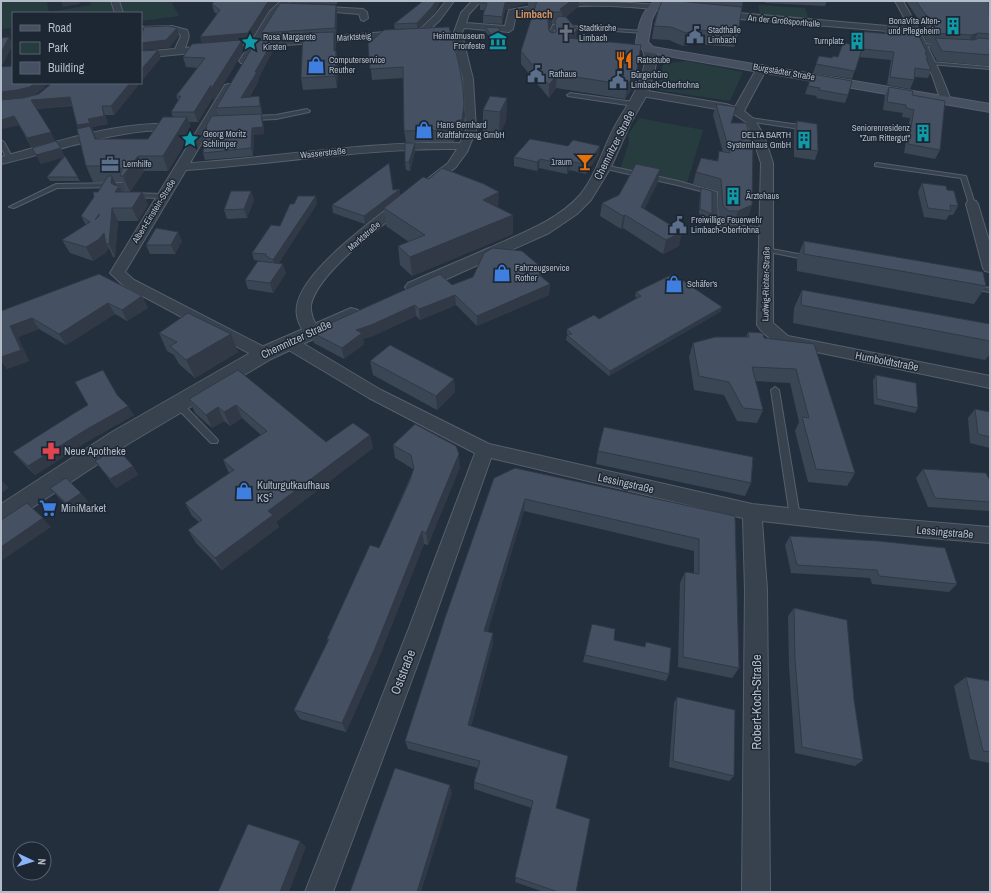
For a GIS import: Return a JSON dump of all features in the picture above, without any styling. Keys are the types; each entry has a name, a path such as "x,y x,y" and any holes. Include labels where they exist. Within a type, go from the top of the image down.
{"main road":[{"path":"649,50 642,43 646,22 657,4"},
{"name":"Burgstädter Straße","path":"649,50 762,68 990,108"}],"street":[{"path":"115,1 119,12"},
{"path":"414,34 437,18 450,1"},
{"path":"456,30 473,1"},
{"path":"899,1 916,31 941,85 946,101"},
{"path":"456,30 508,29 512,12 526,7 543,4 570,2 657,4 683,10"},
{"name":"Albert-Einstein-Straße","path":"264,354 129,283 110,275 182,167 210,122 254,44 285,5"},
{"path":"304,7 342,9 363,12 364,18"},
{"name":"An der Großsporthalle","path":"706,13 916,31"},
{"path":"142,30 172,29 184,32 185,36 179,51"},
{"name":"Marktstraße","path":"311,331 304,316 304,303 317,279 340,257 416,192 452,165 464,146 471,130 472,121 468,79 456,30"},
{"name":"Marktsteig","path":"239,46 436,33"},
{"path":"142,55 224,47"},
{"name":"Chemnitzer Straße","path":"399,293 543,230 572,211 586,197 604,167 624,122 638,98 652,57 649,50"},
{"path":"738,112 762,68"},
{"path":"638,98 713,104 738,112 750,120"},
{"name":"Ludwig-Richter-Straße","path":"750,120 758,136 767,163 764,325 783,340"},
{"path":"6,160 67,143 125,131 210,122"},
{"name":"Wasserstraße","path":"182,167 216,165 382,147 438,144 464,146"},
{"path":"972,204 990,268"},
{"name":"Chemnitzer Straße","path":"1,516 120,438 264,354 311,331 363,309"},
{"name":"Humboldtstraße","path":"783,340 990,382"},
{"name":"Lessingstraße","path":"288,342 375,394 485,450 752,512 859,524 990,535"},
{"name":"Oststraße","path":"319,892 420,628 485,450"},
{"name":"Robert-Koch-Straße","path":"752,512 756,590 756,892"}],"lane":[{"path":"552,44 551,33 555,26 644,32"},
{"path":"922,45 954,47"},
{"path":"931,64 989,68"},
{"path":"570,95 638,98"},
{"path":"246,118 276,117 307,111"},
{"path":"750,120 816,129"},
{"path":"1,142 6,160"},
{"path":"877,165 964,177 972,204"},
{"path":"604,167 678,183 715,193 715,220 723,226 766,230"},
{"path":"12,207 56,186 124,185 121,195 163,196"},
{"path":"766,250 820,260"},
{"path":"967,286 990,290"},
{"path":"775,390 795,517"},
{"path":"178,404 214,441"}],"green space":[{"path":"1,1 47,1 49,12 12,12 12,28 1,29"},
{"path":"90,1 171,1 179,16 142,21 142,12 49,12 91,5"},
{"path":"758,5 805,8 809,19 761,17"},
{"path":"686,61 743,72 730,101 657,90 663,64"},
{"path":"639,118 703,130 687,183 620,169 629,143 628,135"}],"building":[{"path":"214,1 269,1 248,33 200,37 220,10 212,4"},
{"path":"423,1 436,1 417,23 394,24"},
{"path":"480,1 509,1 505,3 502,17 483,15 487,3 479,3"},
{"path":"537,1 571,1 560,9 562,12 552,12 548,21 549,31 552,33 556,32 555,21 558,16 566,17 577,30 568,38 597,41 597,43 599,41 641,45 637,70 627,85 557,74 549,85 521,51"},
{"path":"662,1 742,7 738,33 698,30 686,33 671,27 654,26"},
{"path":"916,1 989,1 990,34 978,33 972,35 932,33 927,24 933,25"},
{"path":"280,3 336,5 335,28 261,33"},
{"path":"887,25 914,26 927,53 925,53 928,58 926,58 931,70 915,68 914,80 890,77 894,52 862,49 855,71 816,64 819,56 832,58 833,56 838,57 843,43 861,46 855,31 891,34"},
{"path":"169,26 177,28 166,40 142,43 144,27"},
{"path":"449,27 459,64 463,87 464,105 462,120 458,120 453,130 404,131 403,67 370,69 368,44 384,30"},
{"path":"485,27 500,28 497,42"},
{"path":"334,32 334,51 336,51 335,76 301,78 303,33"},
{"path":"9,37 1,53 1,38"},
{"path":"935,38 974,40 979,38 990,39 990,55 942,51"},
{"path":"274,39 255,72 257,72 241,98 259,96 260,106 216,108 256,41"},
{"path":"242,40 211,89 211,85 194,112 171,112 181,96 176,96 205,58 183,57 192,44"},
{"path":"158,50 142,69 142,51"},
{"path":"12,66 12,84 34,84 30,87 1,92 1,67"},
{"path":"812,74 852,81 848,95 819,90 820,88 808,86"},
{"path":"51,84 129,84 111,106 102,106 104,116 88,119 90,123 77,125 70,97 31,100 51,132 27,138 14,116 1,120 1,100 23,98 39,94"},
{"path":"889,87 913,91 912,95 945,101 940,150 908,144 914,110 906,108 906,105 887,102"},
{"path":"490,96 507,98 500,112 483,110"},
{"path":"716,104 736,107 731,123 746,123 753,146 752,205 738,211 729,211 723,206 721,179 696,172 701,158 718,161 719,151 730,153"},
{"path":"261,114 263,127 252,128 251,148 203,153 207,124 212,116"},
{"path":"163,117 187,117 163,156 138,156 123,176 120,176 122,169 117,166 86,166 77,129 90,126 95,139 148,139"},
{"path":"797,121 817,124 818,151 797,148"},
{"path":"530,139 568,146 573,140 600,146 587,165 570,161 567,165 540,159 537,162 514,157"},
{"path":"56,141 61,148 36,155 32,148"},
{"path":"405,143 415,143 409,162 405,162"},
{"path":"65,156 78,177 47,177"},
{"path":"389,163 393,190 400,189 364,216 332,205"},
{"path":"636,164 660,169 641,207 682,232 666,240 602,203 619,195"},
{"path":"442,168 484,184 499,192 483,200 513,215 410,257 398,246 425,235 384,208 423,177 429,179"},
{"path":"108,176 112,176 111,183 119,186 115,192 142,192 132,208 112,208 109,244 106,244 104,233 98,240 86,247 62,240 90,222 81,216 94,197 93,192 98,192"},
{"path":"922,183 946,186 947,190 954,191 958,206 950,205 951,211 928,208"},
{"path":"701,188 712,191 712,214 700,209"},
{"path":"231,191 251,191 244,209 224,210"},
{"path":"298,196 316,196 273,260 266,256 266,254 252,253 271,225 280,226 290,204 294,204"},
{"path":"156,228 178,232 171,245 146,245"},
{"path":"804,241 983,272 986,286 804,254"},
{"path":"493,248 522,251 541,267 539,275 550,284 477,316 455,295 419,309 415,305 371,325 356,330 362,333 342,348 311,332 440,274 452,285 473,277 484,253"},
{"path":"258,261 283,264 270,283 245,280"},
{"path":"99,274 142,296 122,310 108,303 59,334 32,318 10,326 21,350 1,357 1,311"},
{"path":"673,274 722,307 610,371 567,335 572,334 567,329 594,315 599,319 641,296 636,292"},
{"path":"802,290 990,324 990,341 801,305"},
{"path":"188,313 231,334 186,360 170,346 177,342 159,333"},
{"path":"748,332 763,333 764,338 814,344 855,473 816,469 802,417 809,418 796,369 752,367 763,410 743,408 729,382 699,376 693,343 715,337 749,337"},
{"path":"390,345 454,379 436,396 370,361"},
{"path":"103,370 117,395 128,406 87,429 28,466 13,452 88,405 75,382"},
{"path":"238,370 326,442 353,423 370,435 268,511 273,515 215,558 188,530 202,520 185,503 234,470 223,460 267,431 236,405 224,412 218,407 206,415 189,399"},
{"path":"876,375 916,383 918,408 877,399"},
{"path":"975,409 990,412 990,437 978,434"},
{"path":"415,424 456,446 459,454 426,533 422,531 374,651 342,723 294,710 329,639 327,639 370,545 379,548 410,480 414,468 411,455 393,445"},
{"path":"604,427 753,457 751,483 598,451"},
{"path":"117,448 133,466 110,479 95,461"},
{"path":"515,468 735,516 739,668 683,657 685,572 699,574 699,539 525,499 484,631 493,633 468,725 568,756 556,808 590,819 576,892 558,892 515,877 533,801 474,782 480,761 405,741 446,615 494,478"},
{"path":"923,469 986,473 990,481 990,502 935,498"},
{"path":"66,478 81,493 66,503 50,488"},
{"path":"27,503 43,518 1,547 1,520"},
{"path":"790,536 878,541 945,548 957,584 879,576 877,570 797,565"},
{"path":"794,608 847,620 854,700 863,760 802,747 795,660"},
{"path":"592,624 615,629 614,640 645,647 646,642 671,648 669,674 585,655"},
{"path":"966,677 990,681 990,752 983,751"},
{"path":"677,697 735,710 734,776 673,761"},
{"path":"395,768 450,785 417,892 350,892"},
{"path":"248,824 300,841 280,892 218,892"}],"place":[{"name":"BonaVita Alten- und Pflegeheim","path":"953,26"},
{"name":"Stadtkirche Limbach","path":"566,33"},
{"name":"Stadthalle Limbach","path":"695,35"},
{"name":"Heimatmuseum Fronfeste","path":"498,41"},
{"name":"Turnplatz","path":"857,41"},
{"name":"Rosa Margarete Kirsten","path":"250,42"},
{"name":"Ratsstube","path":"624,60"},
{"name":"Computerservice Reuther","path":"316,65"},
{"name":"Rathaus","path":"536,74"},
{"name":"Bürgerbüro Limbach-Oberfrohna","path":"618,80"},
{"name":"Hans Bernhard Kraftfahrzeug GmbH","path":"424,130"},
{"name":"Seniorenresidenz \"Zum Rittergut\"","path":"923,133"},
{"name":"Georg Moritz Schlimper","path":"190,139"},
{"name":"DELTA BARTH Systemhaus GmbH","path":"804,140"},
{"name":"1raum","path":"585,162"},
{"name":"Lernhilfe","path":"110,164"},
{"name":"Ärztehaus","path":"733,196"},
{"name":"Freiwillige Feuerwehr Limbach-Oberfrohna","path":"678,225"},
{"name":"Fahrzeugservice Rother","path":"502,273"},
{"name":"Schäfer's","path":"674,284"},
{"name":"Neue Apotheke","path":"51,451"},
{"name":"Kulturgutkaufhaus KS²","path":"244,491"},
{"name":"MiniMarket","path":"48,508"}],"district":[{"name":"Limbach","path":"534,14"}]}
